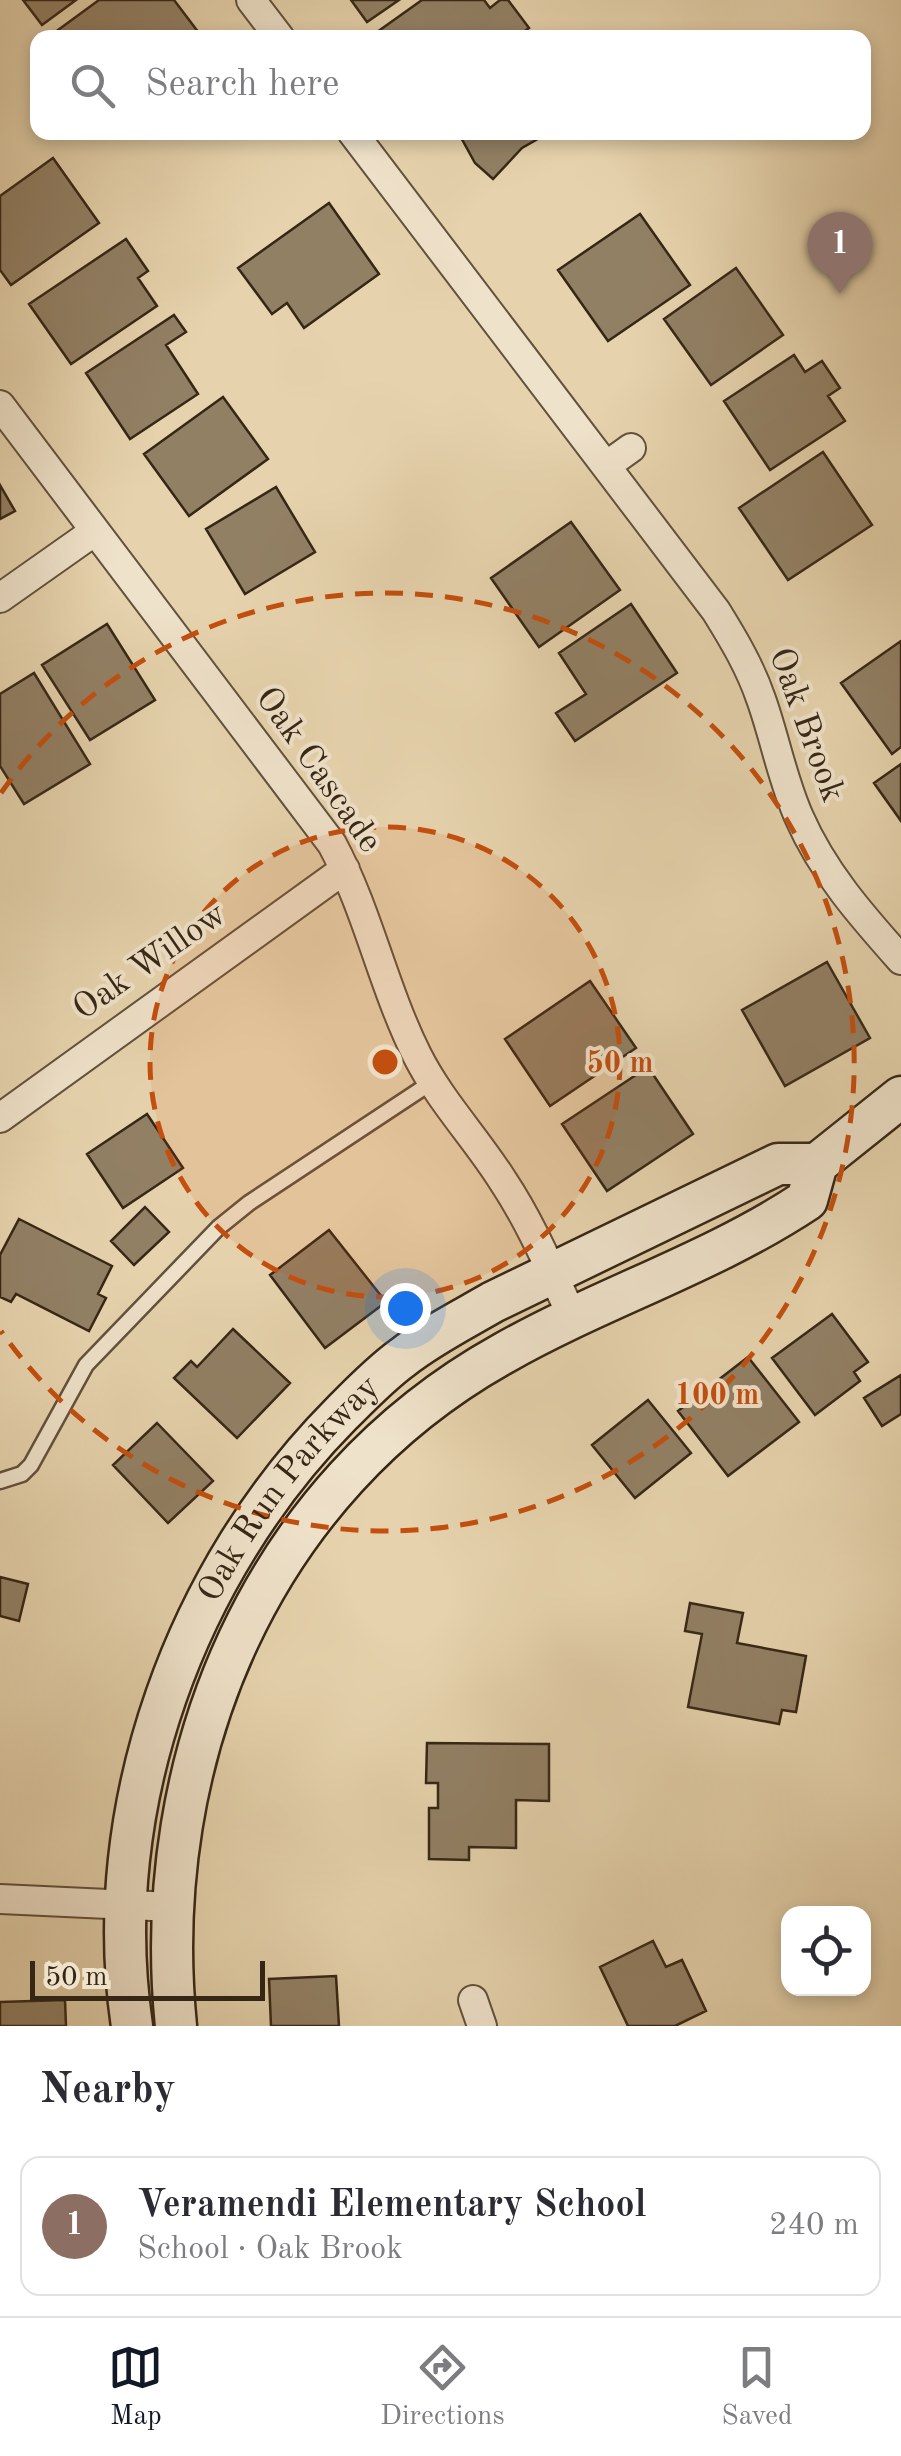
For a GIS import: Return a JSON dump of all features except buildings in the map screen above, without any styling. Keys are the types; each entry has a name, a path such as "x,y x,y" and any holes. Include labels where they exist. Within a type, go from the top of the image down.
{"street":[{"path":"251,0 274,30"},
{"name":"Oak Brook","path":"358,140 716,611 744,656 798,815 816,852 843,894 901,960"},
{"name":"Oak Cascade","path":"0,405 309,812 345,869 404,1027 432,1082 507,1186 572,1316"},
{"path":"606,466 631,448"},
{"path":"0,598 95,532"},
{"name":"Oak Willow","path":"0,1118 345,869"},
{"name":"Oak Run Parkway","path":"176,2026 172,1990 173,1906 183,1807 203,1728 240,1636 296,1541 362,1462 410,1417 500,1354 572,1316 706,1258 782,1217 807,1200 817,1164 901,1097"},
{"name":"Oak Run Parkway","path":"132,2026 126,1904 140,1800 165,1699 199,1615 246,1529 321,1434 401,1358 493,1302 778,1164 817,1164"},
{"path":"0,1899 173,1906"}],"lane":[{"path":"0,1482 22,1474 31,1465 86,1365 218,1228 249,1203 432,1082"}],"place":[{"name":"Veramendi Elementary School","path":"840,294"}]}
